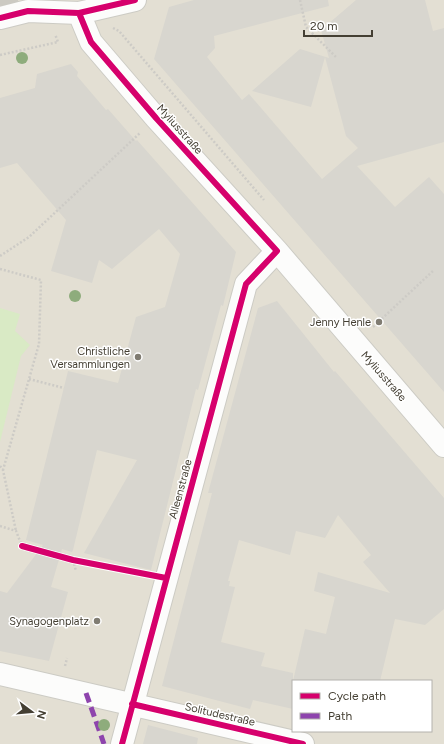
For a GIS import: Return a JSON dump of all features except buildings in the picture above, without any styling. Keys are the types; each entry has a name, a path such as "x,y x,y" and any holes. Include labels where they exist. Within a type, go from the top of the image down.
{"street":[{"path":"0,18 28,11 79,13 135,0"},
{"name":"Myliusstraße","path":"79,13 92,42 156,118 277,251 444,446"},
{"name":"Alleenstraße","path":"122,744 246,284 277,251"},
{"name":"Solitudestraße","path":"0,674 303,744"}],"path":[{"path":"300,0 306,27 337,58"},
{"path":"0,55 58,42 47,12"},
{"path":"0,256 29,237 156,118"},
{"path":"0,269 41,280 39,344 3,470"},
{"path":"373,327 434,270"},
{"path":"29,379 64,388"},
{"path":"0,466 3,470 16,531 22,546"},
{"path":"0,526 16,531"},
{"path":"73,560 76,571"}],"shaded area":[{"path":"0,0 444,0 444,744 0,744"}],"green space":[{"path":"0,308 20,314 15,331 30,345 21,356 0,442"}],"tunnel":[{"path":"0,5 18,0"}],"marked path":[{"path":"86,693 104,744"}],"cycle path":[{"path":"0,18 28,11 79,13 135,0"},
{"path":"79,13 91,42 156,118 277,251 246,284 122,744"},
{"path":"22,546 73,560 166,578"},
{"path":"132,704 303,744"}],"place":[{"name":"Jenny Henle","path":"379,322"},
{"name":"Christliche Versammlungen","path":"138,357"},
{"name":"Synagogenplatz","path":"97,621"}]}
